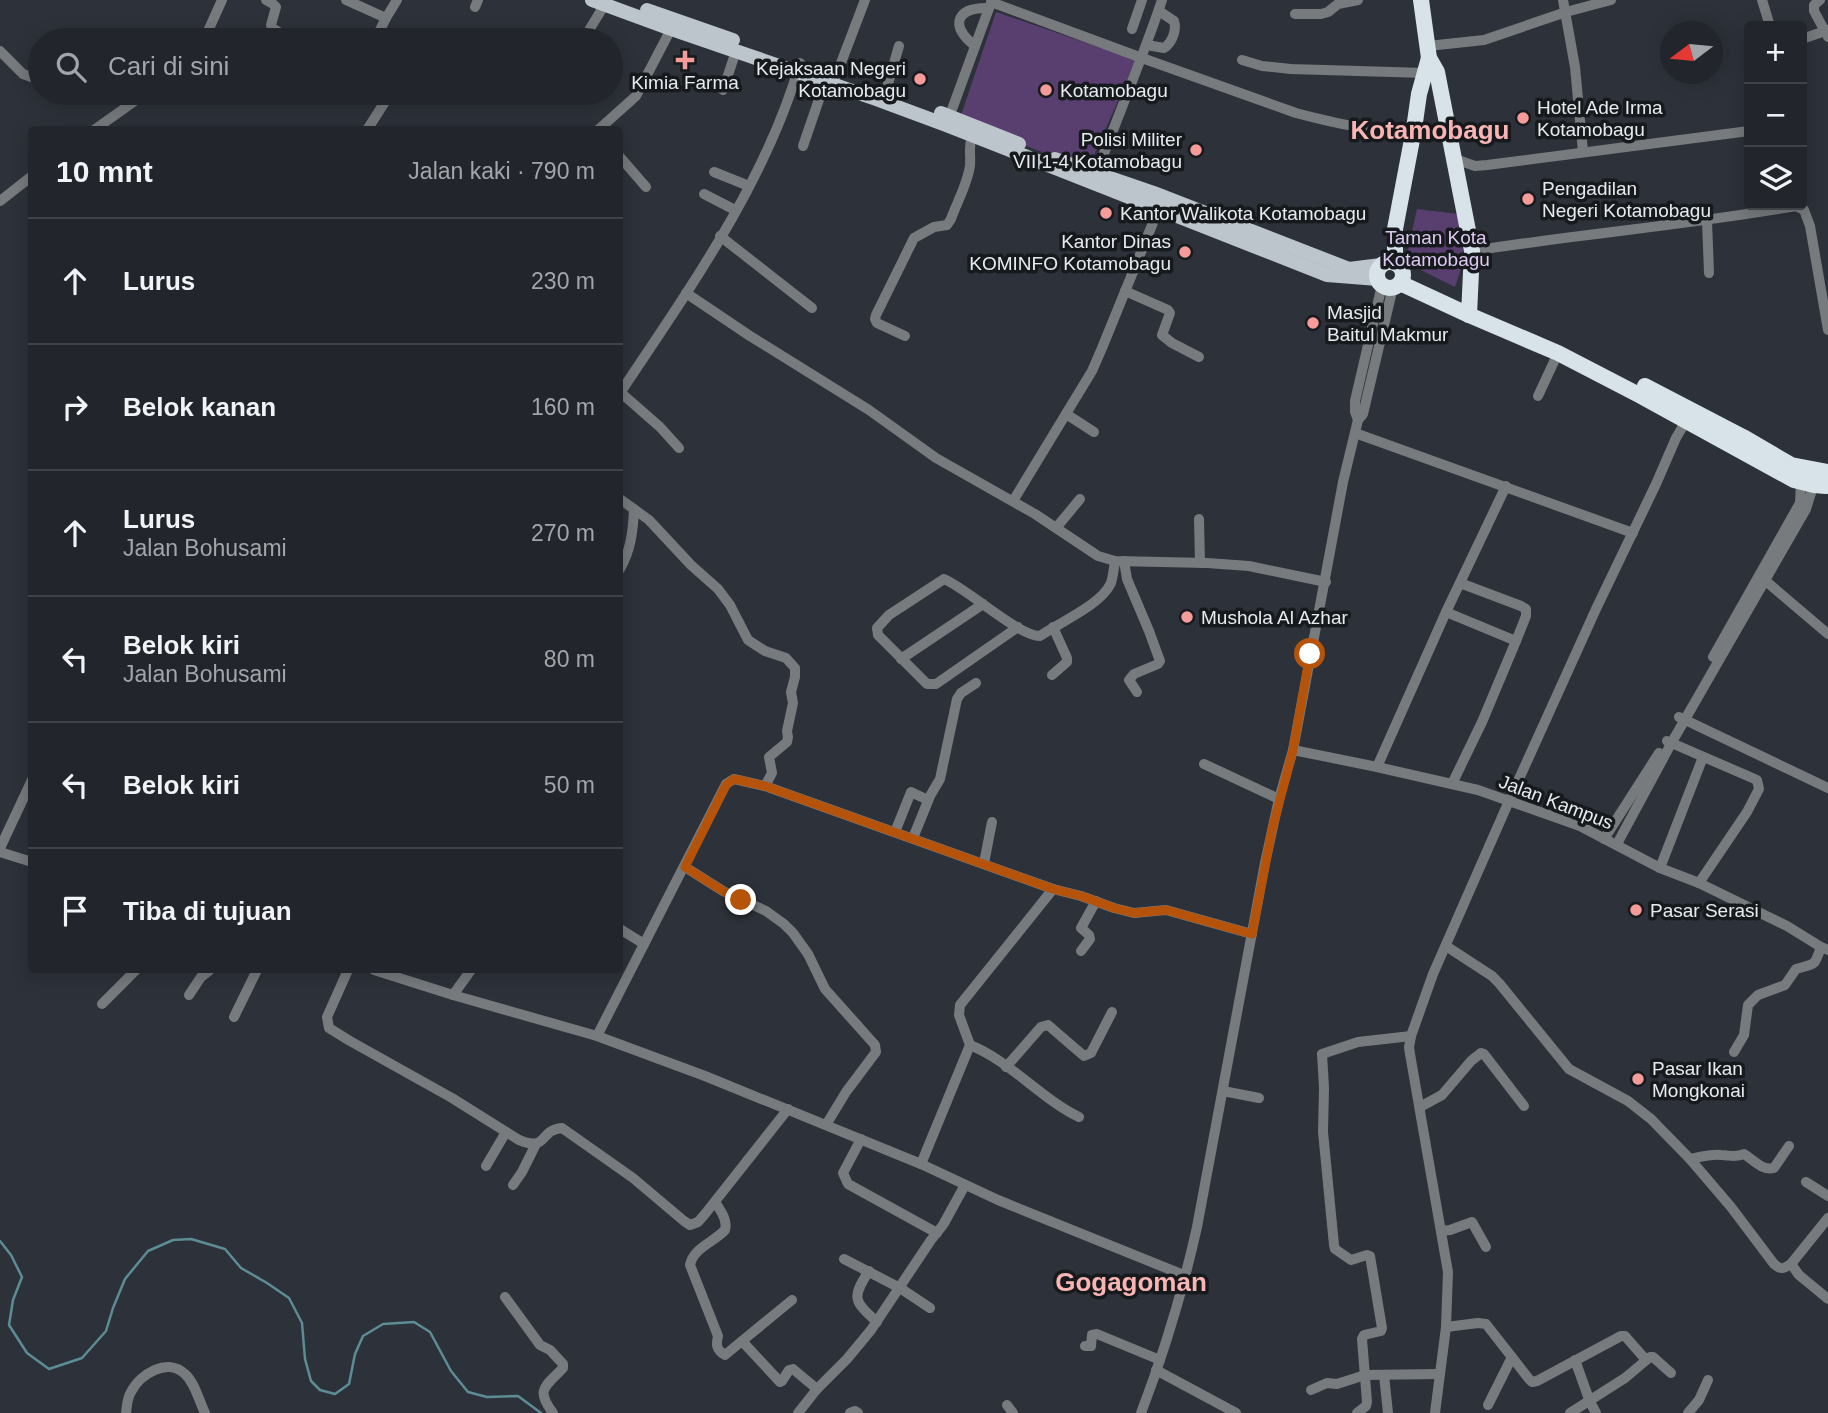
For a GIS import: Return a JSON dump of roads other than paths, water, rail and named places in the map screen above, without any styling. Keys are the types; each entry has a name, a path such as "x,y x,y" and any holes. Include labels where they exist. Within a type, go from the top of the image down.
{"highway":[{"path":"1421,0 1427,59 1395,229 1390,276 1558,354 1686,421 1818,478"},
{"path":"1427,59 1437,72 1472,251 1470,311"},
{"path":"1419,94 1441,97"},
{"path":"1470,311 1561,345 1732,431 1818,478"}],"main road":[{"path":"603,1 671,29 799,68"},
{"path":"603,1 948,121 972,136 1094,179 1167,198 1349,269 1390,276"},
{"path":"830,79 885,94 1327,275 1390,276"}],"street":[{"path":"209,28 222,0"},
{"path":"266,0 276,7 272,28"},
{"path":"346,0 386,18"},
{"path":"381,28 397,0"},
{"path":"803,146 865,0"},
{"path":"1132,29 1142,0"},
{"path":"1296,14 1321,15 1338,4 1358,0"},
{"path":"1563,0 1575,67 1583,152"},
{"path":"1242,60 1262,66 1291,69 1427,59 1566,12 1611,0"},
{"path":"1762,0 1768,21"},
{"path":"1807,38 1827,33 1814,11 1814,5 1820,0"},
{"path":"589,28 603,1"},
{"path":"948,121 991,3"},
{"path":"975,46 962,33 961,17 969,10 991,3 1296,113 1380,130 1414,129"},
{"path":"1147,45 1164,48 1172,39 1176,27 1161,5"},
{"path":"1094,179 1161,5"},
{"path":"602,126 636,96 671,29"},
{"path":"885,94 899,46"},
{"path":"0,51 28,76"},
{"path":"723,90 736,51"},
{"path":"623,388 686,293 749,186 781,121 799,68"},
{"path":"100,126 129,105"},
{"path":"370,126 383,105"},
{"path":"1455,159 1475,166 1744,132"},
{"path":"905,336 877,323 876,315 914,238 933,227 947,225 951,219 968,174 972,136"},
{"path":"623,160 646,187"},
{"path":"1459,179 1475,166"},
{"path":"714,172 749,186"},
{"path":"0,201 28,179"},
{"path":"704,194 735,211"},
{"path":"1472,251 1707,221 1796,206 1804,211 1811,226 1828,330"},
{"path":"1013,501 1097,359 1159,208"},
{"path":"1707,221 1709,273"},
{"path":"720,236 812,308"},
{"path":"1140,1413 1186,1276 1260,891 1279,799 1293,750 1343,482 1358,420 1363,414 1390,276"},
{"path":"1125,291 1168,310 1170,313 1162,335 1199,357"},
{"path":"686,293 869,410 954,469 1013,501 1098,556 1119,561 1249,566 1325,582"},
{"path":"1538,396 1558,354"},
{"path":"623,396 660,427 679,448"},
{"path":"1066,414 1094,432"},
{"path":"1436,1413 1446,1327 1448,1272 1409,1047 1411,1036 1429,985 1509,801 1686,421"},
{"path":"1355,433 1633,533"},
{"path":"1617,844 1682,718 1762,578 1806,509 1818,478"},
{"path":"1377,767 1506,486"},
{"path":"1056,528 1080,499"},
{"path":"623,501 649,520 691,565 718,589 730,605 748,640 765,651 786,658 795,668 790,692 793,703 787,742 770,754 772,773 765,786"},
{"path":"623,564 628,555 633,532 634,509"},
{"path":"1199,519 1200,563"},
{"path":"1018,627 936,684 927,684 878,635 877,628 890,615 929,587 947,580 1036,636 1094,602 1109,586 1119,561"},
{"path":"1119,561 1160,660 1158,664 1134,674 1129,680 1137,692"},
{"path":"1762,578 1828,634"},
{"path":"1452,785 1482,722 1526,616 1526,609 1521,606 1460,583"},
{"path":"901,659 983,604"},
{"path":"1446,612 1516,641"},
{"path":"1052,675 1067,662 1053,627"},
{"path":"913,838 942,774 957,699 976,683"},
{"path":"1682,718 1828,788"},
{"path":"1670,741 1757,780 1759,789 1747,812 1699,883"},
{"path":"1604,839 1670,741"},
{"name":"Jalan Kampus","path":"1293,750 1478,790 1580,826 1660,868 1699,883 1787,926 1824,948"},
{"path":"1660,868 1703,757"},
{"path":"1204,764 1279,799"},
{"path":"597,1036 726,785 739,779 1114,908 1134,913 1166,910 1252,934"},
{"path":"28,789 0,850 28,860"},
{"path":"895,832 911,792 928,800"},
{"path":"984,863 992,822"},
{"path":"685,867 723,891 766,911 784,924 802,944 825,989 875,1045 876,1052 846,1092 826,1125"},
{"path":"1053,889 960,1005 959,1010 970,1045 989,1054 1054,1104 1079,1118"},
{"path":"1081,951 1090,939 1081,928 1096,901"},
{"path":"623,931 644,944"},
{"path":"1446,946 1492,976 1569,1069 1628,1101 1651,1119 1731,1207 1779,1269 1791,1264 1828,1217"},
{"path":"1734,1052 1744,1035 1748,1004 1751,1000 1785,985 1796,969 1815,962 1824,948"},
{"path":"102,1004 132,973"},
{"path":"189,995 206,973"},
{"path":"234,1017 256,973"},
{"path":"347,973 327,1017 329,1027 349,1041 453,1098 506,1132 531,1145 536,1144"},
{"path":"383,973 597,1036 705,1076 1186,1276"},
{"path":"453,995 469,973"},
{"path":"1006,1067 1044,1026 1048,1026 1084,1056 1088,1055 1112,1012"},
{"path":"1357,1413 1367,1402 1362,1339 1364,1335 1381,1331 1379,1306 1370,1256 1351,1260 1335,1250 1323,1132 1322,1054 1358,1042 1411,1036"},
{"path":"921,1164 970,1045"},
{"path":"1420,1107 1441,1095 1481,1053 1524,1106"},
{"path":"1223,1091 1259,1098"},
{"path":"513,1185 536,1144 553,1129 562,1128 633,1178 691,1225 698,1222 715,1202 788,1109"},
{"path":"486,1167 506,1132"},
{"path":"861,1139 844,1173 848,1184 937,1233"},
{"path":"1690,1159 1744,1154 1762,1167 1771,1169 1789,1146"},
{"path":"1806,1182 1828,1196"},
{"path":"798,1413 877,1322 943,1225 965,1185"},
{"path":"715,1202 724,1219 725,1230 697,1251 691,1257 690,1265 718,1336 718,1349 725,1354 792,1300"},
{"path":"1441,1231 1472,1222 1486,1247"},
{"path":"844,1259 900,1288 930,1308"},
{"path":"1791,1264 1799,1275 1828,1299"},
{"path":"869,1271 857,1289 856,1296 862,1308 877,1322"},
{"path":"505,1297 538,1342 563,1364 563,1368 544,1389 543,1398 553,1413"},
{"path":"1446,1327 1483,1323 1532,1382 1621,1336 1625,1336 1646,1360"},
{"path":"1085,1346 1091,1346 1093,1335 1097,1334 1158,1365 1237,1413"},
{"path":"742,1341 780,1382 789,1370 793,1369 817,1389"},
{"path":"1570,1413 1625,1378 1653,1356 1671,1373"},
{"path":"1488,1405 1511,1357"},
{"path":"1575,1360 1590,1402 1597,1413"},
{"path":"126,1413 131,1391 137,1382 147,1374 166,1367 177,1368 189,1378 205,1413"},
{"path":"1311,1390 1327,1383 1337,1384 1365,1375 1440,1374"},
{"path":"1384,1375 1388,1413"},
{"path":"1688,1413 1699,1400 1708,1380"},
{"path":"850,1413 858,1413"}],"waterway":[{"path":"0,1241 22,1277 13,1300 9,1325 27,1353 49,1369 82,1358 106,1331 125,1279 148,1251 173,1240 191,1239 225,1249 241,1268 289,1298 302,1323 305,1359 311,1381 320,1390 335,1394 349,1384 355,1354 363,1336 383,1324 414,1322 430,1332 451,1371 468,1392 487,1397 518,1396 541,1413"}],"place":[{"name":"Kimia Farma","path":"685,60"},
{"name":"Kejaksaan Negeri Kotamobagu","path":"920,79"},
{"name":"Kotamobagu","path":"1046,90"},
{"name":"Hotel Ade Irma Kotamobagu","path":"1523,118"},
{"name":"Polisi Militer VII 1-4 Kotamobagu","path":"1196,150"},
{"name":"Pengadilan Negeri Kotamobagu","path":"1528,199"},
{"name":"Kantor Walikota Kotamobagu","path":"1106,213"},
{"name":"Kantor Dinas KOMINFO Kotamobagu","path":"1185,252"},
{"name":"Masjid Baitul Makmur","path":"1313,323"},
{"name":"Mushola Al Azhar","path":"1187,617"},
{"name":"Pasar Serasi","path":"1636,910"},
{"name":"Pasar Ikan Mongkonai","path":"1638,1079"}],"district":[{"name":"Kotamobagu","path":"1430,130"},
{"name":"Gogagoman","path":"1131,1282"}],"park label":[{"name":"Taman Kota Kotamobagu","path":"1436,248"}]}
